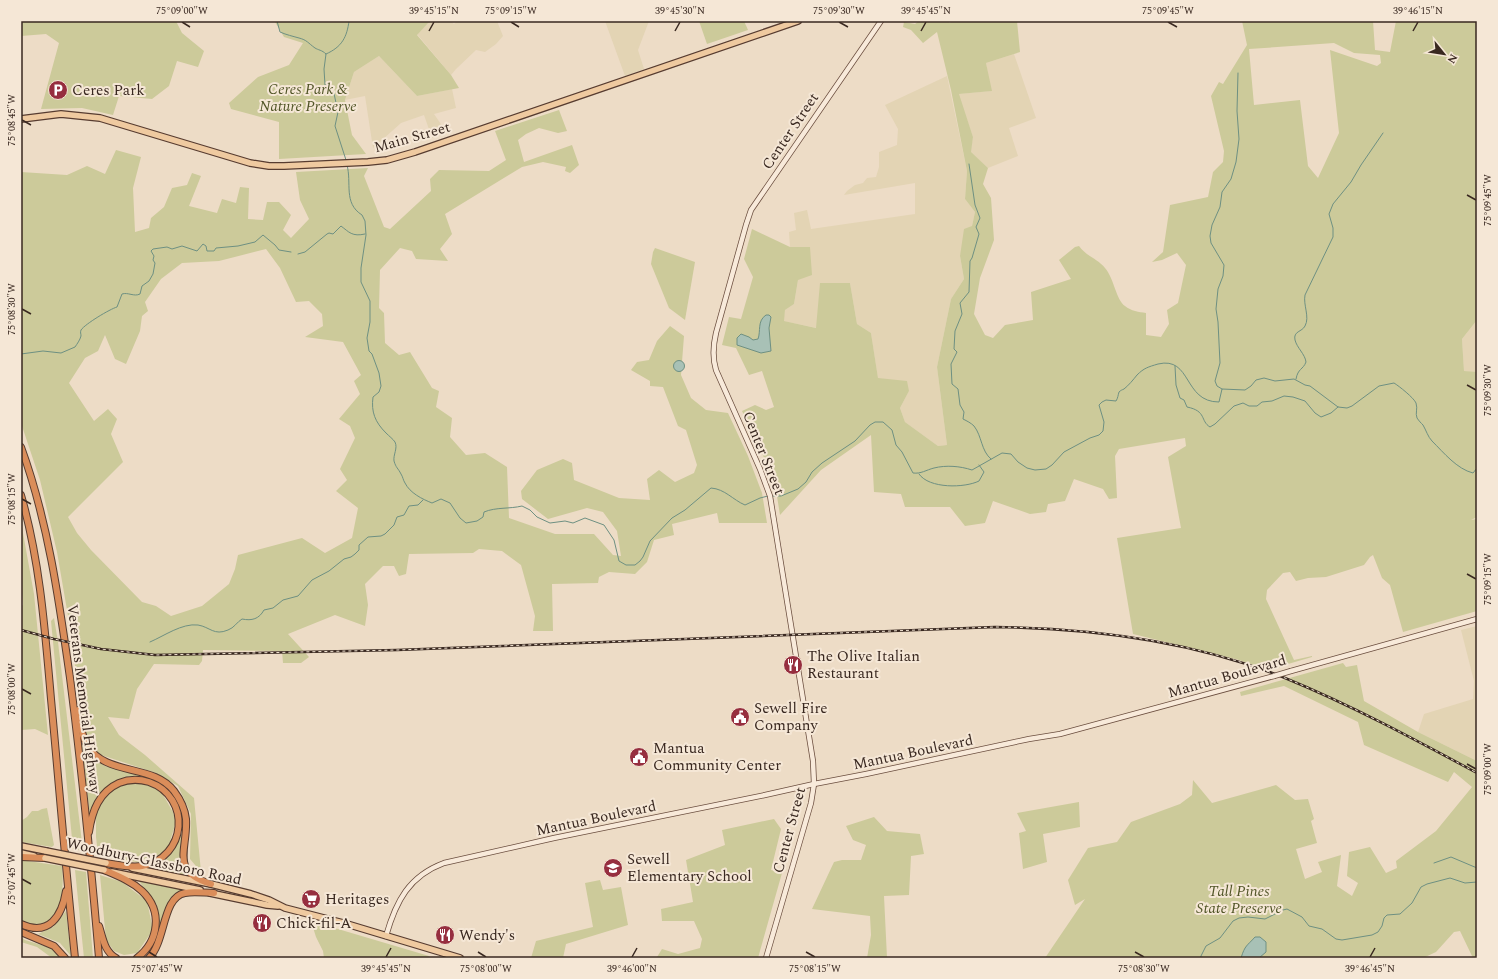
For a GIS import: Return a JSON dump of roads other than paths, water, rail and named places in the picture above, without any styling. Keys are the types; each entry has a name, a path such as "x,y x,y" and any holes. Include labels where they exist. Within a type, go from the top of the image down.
{"highway":[{"name":"Veterans Memorial Highway","path":"21,447 35,489 49,546 66,651 88,840 99,958"},
{"name":"Veterans Memorial Highway","path":"21,495 30,532 38,576 47,655 75,958"},
{"path":"66,651 80,720 85,741 88,746 101,759 115,765 154,776 164,781 174,790 180,800 186,819 183,852 184,864 192,875 202,882 211,884"},
{"path":"88,840 90,825 98,802 104,792 115,785 125,780 138,779 154,784 170,796 177,810 179,824 176,838 163,857 154,863 135,867 106,863"},
{"path":"21,857 45,858"},
{"path":"104,870 133,884 148,898 153,910 156,924 155,933 148,949 137,958"},
{"path":"21,924 31,928 38,928 47,926 53,922 60,910 65,896 67,885 66,872"},
{"path":"150,958 157,948 169,907 173,900 179,895 187,892 214,893"},
{"path":"95,914 105,946 110,954 116,958"},
{"path":"21,932 54,946 65,958"}],"main road":[{"name":"Main Street","path":"21,119 61,114 100,118 264,166 382,161 410,153 798,21"},
{"name":"Center Street","path":"766,958 811,802 814,784 813,760 770,496 716,370 713,349 744,229 751,210 881,21"},
{"name":"Mantua Boulevard","path":"386,936 395,908 409,887 428,870 444,863 554,838 765,796 814,784 1029,739 1060,734 1477,619"},
{"name":"Woodbury-Glassboro Road","path":"21,846 211,884 269,900 279,906"},
{"name":"Woodbury-Glassboro Road","path":"21,853 267,905 279,906 460,958"}],"waterway":[{"path":"277,21 280,32 304,40 326,54 324,69 325,85 330,85 333,89 338,112 335,126 346,160"},
{"path":"326,54 340,45 343,41 347,32 349,21"},
{"path":"1222,389 1217,386 1215,381 1220,363 1216,309 1218,289 1223,276 1224,265 1211,243 1210,236 1212,225 1220,207 1222,192 1231,179 1236,162 1239,139 1237,111 1238,73"},
{"path":"1296,379 1299,371 1306,362 1296,343 1295,335 1305,326 1307,319 1305,295 1333,237 1333,228 1329,214 1333,204 1351,182 1383,133"},
{"path":"969,164 975,205 980,218 976,227 979,234 970,261 969,292 960,303 962,314 955,331 954,349 957,352 951,364 952,384 958,389 960,405 964,412 963,419 974,426 977,430 983,448 991,459"},
{"path":"347,165 350,199 352,205 362,215 365,221 366,235 361,268 361,282 370,301 370,322 367,338 369,351 372,354 379,373 381,386 379,392 373,397 373,412 379,425 395,442 396,447 394,461 396,467 402,475 407,487 413,493 432,503 441,499 450,503 460,518 466,523 477,521 483,517 484,512 489,510 522,506 530,510 537,517 550,523 565,521 573,523 585,518 604,525 614,540 619,561 626,565 635,565 640,561 650,541 672,518 685,510 711,488 721,490 745,505 768,496"},
{"path":"298,254 305,252 327,234 333,234 341,226 354,234 365,234"},
{"path":"21,354 43,351 61,353 75,347 81,337 81,330 87,324 117,307 122,294 140,294 142,286 149,281 153,274 155,263 153,260 154,256 151,251 153,249 167,247 172,249 182,246 197,251 203,244 206,246 207,251 214,251 216,248 238,246 255,242 263,235 279,250 291,252"},
{"path":"772,496 781,496 798,489 806,482 812,472 822,463 855,441 870,425 875,422 883,422 892,430 896,445 902,452 913,473 943,466 972,470 1002,453 1011,454 1018,462 1027,468 1035,470 1046,469 1052,465 1064,452 1090,438 1099,435 1103,431 1104,422 1099,405 1102,402 1106,400 1116,401 1119,392 1144,369 1158,364 1169,363 1177,367 1183,373 1199,395 1207,400 1219,402 1222,389 1245,390 1256,380 1264,378 1275,381 1294,379 1310,386 1338,407 1347,408 1379,386 1394,383 1415,401 1417,405 1417,418 1423,425 1428,435 1441,450 1451,460 1467,471 1473,473 1477,468"},
{"path":"1175,366 1176,385 1180,398 1184,400 1187,407 1198,411 1210,427 1234,406 1243,403 1249,406 1257,406 1262,402 1272,401 1284,396 1305,401 1315,413 1321,417 1331,413 1338,407"},
{"path":"919,474 924,479 939,485 965,485 979,481 984,472 979,465"},
{"path":"150,642 173,630 192,625 202,626 216,632 223,632 232,628 242,619 249,620 257,617 264,610 273,608 283,600 298,596 312,580 329,571 344,559 355,554 359,550 359,545 368,537 381,536 385,534 394,525 397,517 404,515 409,506 418,505 423,500"},
{"path":"1434,863 1451,857 1477,868"},
{"path":"1200,958 1206,946 1220,938 1233,921 1239,918 1248,917 1265,919 1287,909 1302,917 1309,926 1322,929 1336,939 1342,940 1372,935 1378,932 1382,926 1384,918 1387,915 1400,914 1412,903 1421,887 1427,884 1450,878 1465,883 1477,882"},
{"path":"1201,957 1205,958"}],"railway":[{"path":"21,630 101,649 155,655 397,650 995,627 1069,630 1142,639 1179,646 1250,665 1334,699 1477,773"}],"place":[{"name":"Ceres Park","path":"58,90"},
{"name":"The Olive Italian Restaurant","path":"793,665"},
{"name":"Sewell Fire Company","path":"740,717"},
{"name":"Mantua Community Center","path":"639,757"},
{"name":"Sewell Elementary School","path":"613,868"},
{"name":"Heritages","path":"311,899"},
{"name":"Chick-fil-A","path":"262,923"},
{"name":"Wendy's","path":"445,935"}],"park label":[{"name":"Ceres Park & Nature Preserve","path":"308,98"},
{"name":"Tall Pines State Preserve","path":"1239,900"}]}
